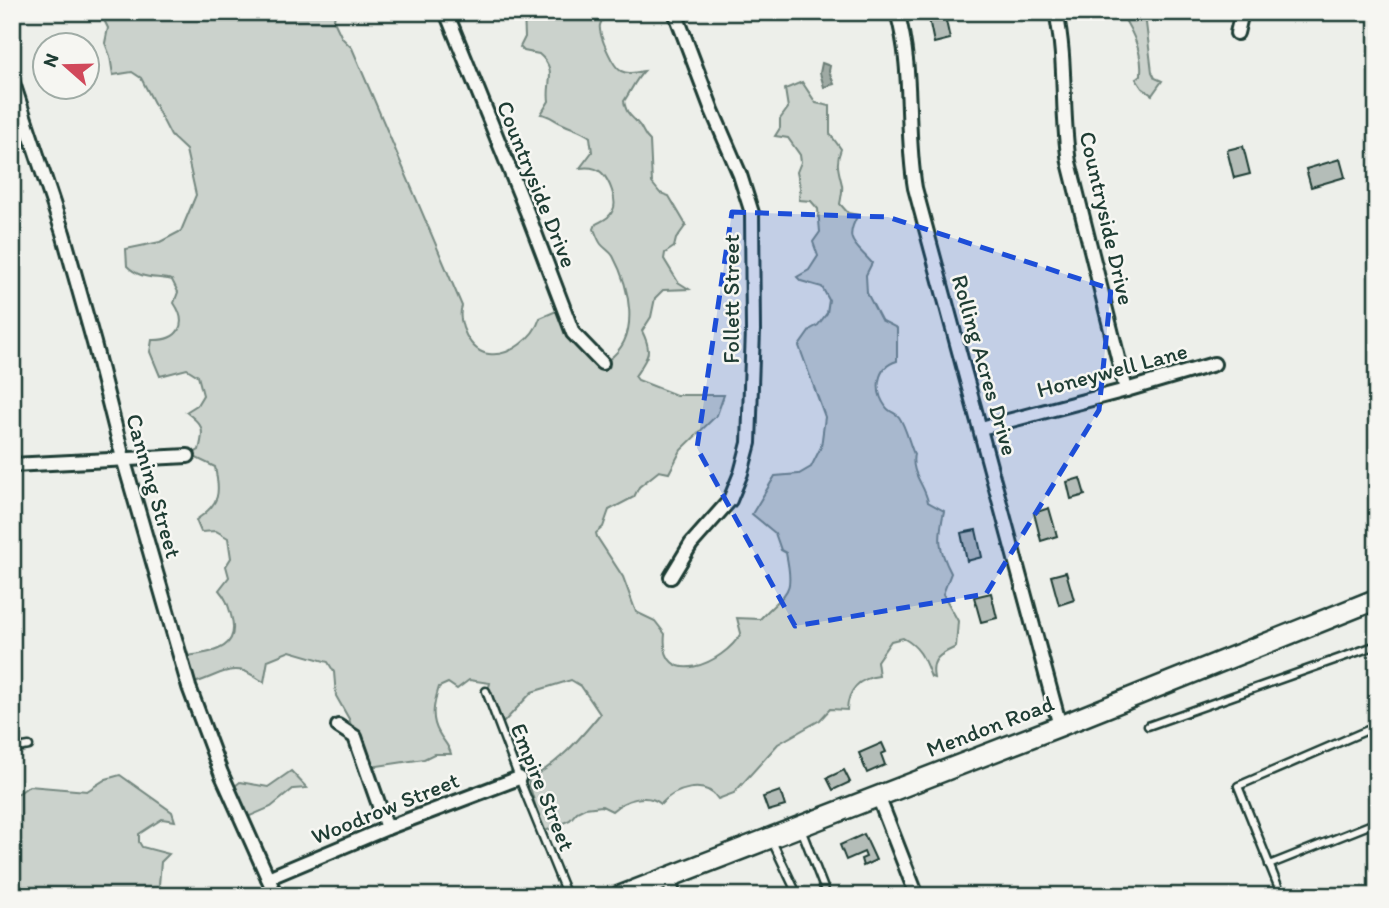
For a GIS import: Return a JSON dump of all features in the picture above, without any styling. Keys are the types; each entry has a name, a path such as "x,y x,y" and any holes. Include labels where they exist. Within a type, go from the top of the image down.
{"main road":[{"name":"Mendon Road","path":"620,896 671,887 770,837 1060,726 1377,598"}],"street":[{"name":"Countryside Drive","path":"446,12 573,333 602,363"},
{"name":"Follett Street","path":"671,577 691,544 730,500 741,473 749,443 753,330 752,213 740,175 675,12"},
{"name":"Rolling Acres Drive","path":"897,12 909,68 911,158 915,188 1060,726"},
{"name":"Countryside Drive","path":"1056,12 1063,67 1064,131 1069,162 1126,390"},
{"path":"1237,33 1242,12"},
{"name":"Canning Street","path":"12,80 62,233 94,343 122,458 189,687 220,773 276,896"},
{"name":"Honeywell Lane","path":"981,428 1214,364"},
{"path":"12,465 188,456"},
{"path":"338,726 355,737 387,828"},
{"name":"Woodrow Street","path":"268,878 387,828 519,778"},
{"path":"878,796 918,896"}],"lane":[{"path":"1148,726 1377,645"},
{"name":"Empire Street","path":"486,691 567,896"},
{"path":"1282,896 1238,786 1377,726"},
{"path":"12,749 29,746"},
{"path":"1269,865 1377,822"},
{"path":"800,826 827,896"},
{"path":"770,837 798,896"}],"highlighted area":[{"path":"732,212 888,217 1111,289 1099,410 986,594 795,626 697,448"}],"shaded area":[{"path":"100,12 335,12 334,21 342,38 352,48 462,306 463,328 471,342 482,352 505,352 527,339 540,318 568,306 582,333 608,360 619,350 629,325 627,296 619,268 594,229 596,224 612,213 614,196 600,171 580,168 592,152 590,137 541,114 549,101 550,71 539,54 524,51 520,47 525,37 524,12 605,12 600,29 610,57 621,71 644,71 624,101 628,113 650,141 652,183 660,193 669,196 686,225 674,247 665,253 664,259 678,282 689,289 663,290 655,298 651,317 642,331 648,355 635,376 638,380 676,395 724,395 717,415 681,450 669,473 659,471 639,487 634,497 609,510 603,527 596,533 623,577 636,612 655,621 665,634 666,652 672,662 682,667 708,662 721,654 741,633 737,618 760,619 786,591 790,577 786,553 781,550 775,533 752,514 775,476 799,474 811,467 821,447 825,417 799,346 827,313 829,300 822,287 801,281 797,277 809,270 818,256 813,242 820,232 818,209 811,201 799,200 797,172 801,162 800,155 788,138 775,136 780,128 780,119 788,108 785,89 802,82 816,103 830,106 830,134 841,149 838,163 842,187 840,204 848,213 858,215 851,237 872,263 866,275 867,293 881,320 897,328 897,361 885,368 879,380 882,401 904,425 914,454 914,467 928,502 944,511 940,543 951,573 943,594 958,621 956,647 935,661 934,678 914,646 903,638 891,641 877,661 879,676 866,679 856,686 847,710 830,709 820,720 778,744 734,793 718,799 705,789 690,788 674,794 661,804 643,798 629,801 612,811 602,806 585,808 570,820 543,832 528,780 567,751 600,714 581,686 571,680 532,692 502,724 487,694 490,683 469,680 457,689 448,683 439,687 434,716 436,727 451,754 434,754 424,759 371,767 361,758 349,719 336,696 334,672 328,662 290,651 268,660 264,682 246,672 236,670 188,684 182,657 221,648 232,636 231,615 227,601 219,590 229,577 226,566 231,558 228,538 216,531 201,532 196,520 214,503 218,491 215,467 190,455 199,450 202,437 199,424 186,412 197,405 203,395 198,376 187,369 160,376 150,352 152,340 169,338 178,330 181,318 174,303 178,292 172,280 143,276 127,266 126,249 160,242 181,231 196,195 186,150 171,136 141,78 132,72 113,75 105,43 108,28"},
{"path":"1120,12 1149,12 1146,23 1152,72 1155,78 1162,81 1152,95 1142,88 1136,79 1141,75 1138,50"},
{"path":"822,63 830,66 834,84 824,87 820,73"},
{"path":"291,771 307,788 293,789 271,807 243,819 230,790 240,782 268,787"},
{"path":"120,775 172,812 175,821 162,819 139,834 142,847 169,854 161,862 159,885 167,894 179,895 193,891 195,896 12,896 12,794 29,786 87,791 106,779"}],"building":[{"path":"944,12 950,39 934,43 928,14"},
{"path":"1243,146 1250,174 1234,178 1227,150"},
{"path":"1340,159 1345,177 1311,187 1306,169"},
{"path":"1080,478 1085,495 1071,499 1067,482"},
{"path":"1049,508 1057,536 1041,541 1034,513"},
{"path":"976,530 982,557 967,561 961,533"},
{"path":"1066,572 1074,600 1059,605 1051,576"},
{"path":"991,593 997,618 981,622 974,597"},
{"path":"882,743 886,752 881,754 885,765 867,773 859,753"},
{"path":"844,770 850,782 833,790 827,778"},
{"path":"780,791 785,806 768,811 763,797"},
{"path":"864,834 876,860 863,866 861,859 866,857 864,852 846,860 840,845"}]}
